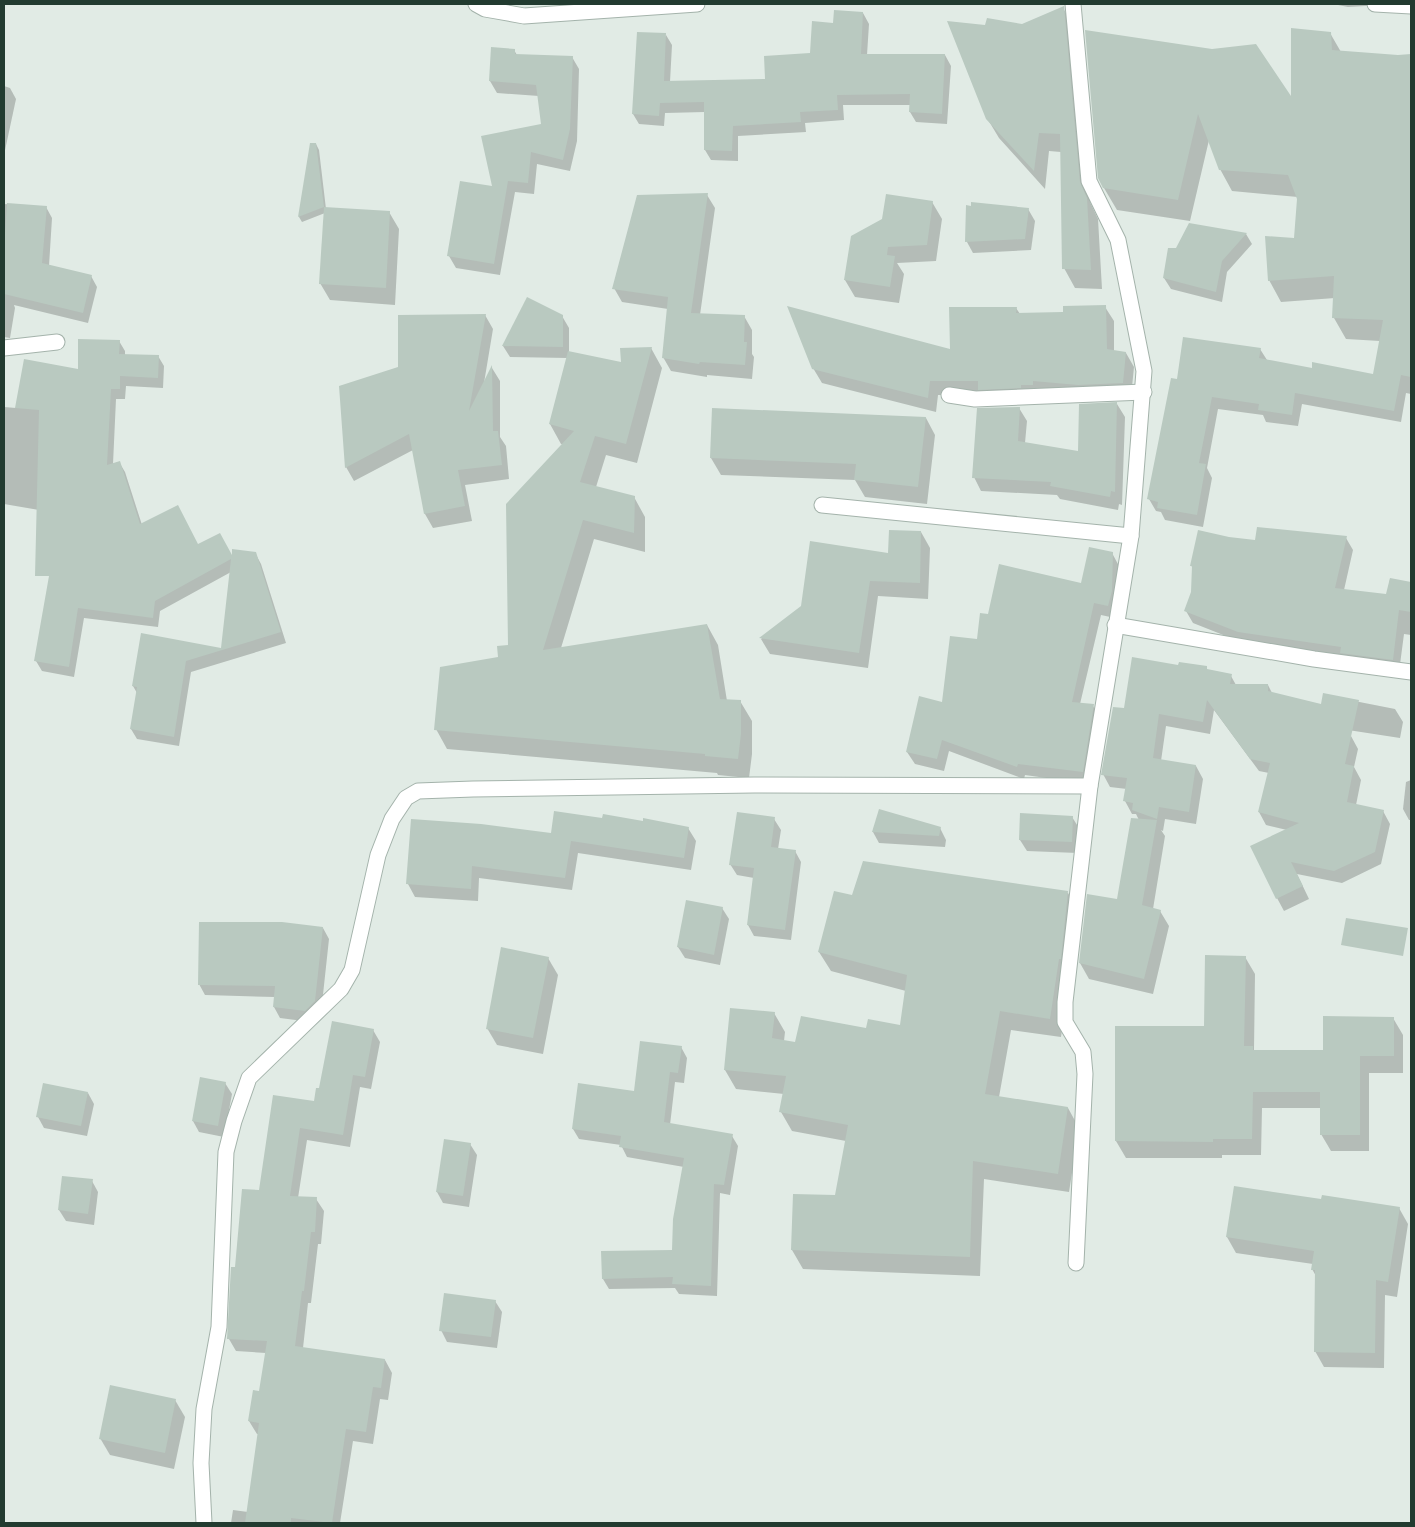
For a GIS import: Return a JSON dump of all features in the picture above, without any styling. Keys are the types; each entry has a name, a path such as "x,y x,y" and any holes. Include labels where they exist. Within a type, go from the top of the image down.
{"street":[{"path":"476,4 485,9 524,16 697,4"},
{"path":"1073,4 1089,181 1118,240 1144,371 1144,392 1136,459 1131,536 1090,786 1065,1002 1066,1022 1083,1052 1085,1074 1076,1263"},
{"path":"1374,4 1411,6"},
{"path":"4,348 57,342"},
{"path":"949,395 975,399 1144,392"},
{"path":"822,504 1131,536"},
{"path":"1115,625 1314,659 1411,672"},
{"path":"204,1523 201,1463 204,1409 219,1327 226,1152 234,1121 249,1078 341,990 352,970 378,855 392,818 406,798 418,791 472,789 754,785 1090,786"}],"building":[{"path":"1064,6 1080,182 1087,198 1091,270 1062,269 1060,134 1039,133 1034,171 986,119 947,21 985,25 987,18 1022,24"},
{"path":"834,10 863,12 861,54 945,54 942,114 909,112 910,94 837,95 838,110 800,112 801,122 733,126 732,151 704,150 704,102 660,103 659,116 632,114 637,32 666,33 664,81 765,79 764,56 810,53 812,21 833,23"},
{"path":"1291,28 1331,32 1332,50 1398,55 1411,54 1411,377 1401,375 1394,411 1295,393 1292,415 1258,410 1259,404 1212,397 1199,463 1206,464 1197,515 1157,508 1158,502 1147,499 1171,378 1177,379 1183,337 1261,348 1259,358 1312,368 1312,362 1373,374 1383,320 1332,318 1334,276 1268,281 1265,236 1294,238 1297,199 1288,175 1219,170 1198,114 1178,200 1103,188 1098,178 1085,30 1212,49 1256,44 1291,96"},
{"path":"491,47 515,49 515,54 573,56 570,129 563,160 531,152 528,183 508,181 494,264 447,256 460,181 492,186 481,136 541,124 536,85 489,81"},
{"path":"310,143 316,143 324,207 298,217"},
{"path":"708,193 691,313 745,315 744,342 747,342 745,365 700,362 699,364 662,358 668,297 612,289 637,195"},
{"path":"886,194 933,201 927,245 888,247 887,255 895,256 890,287 844,280 851,236 882,219"},
{"path":"971,202 1029,208 1025,239 965,242 966,205 971,206"},
{"path":"7,203 47,206 42,263 92,275 83,313 4,294"},
{"path":"324,207 390,211 386,288 319,284"},
{"path":"1189,223 1247,233 1222,261 1216,292 1163,278 1168,248 1176,248"},
{"path":"527,297 563,315 563,347 502,346"},
{"path":"1106,305 1107,349 1126,352 1123,383 1078,385 1033,381 1033,385 1021,385 1021,388 978,390 978,381 930,381 928,398 812,369 787,306 950,349 949,307 1017,307 1016,313 1063,312 1063,306"},
{"path":"486,314 469,411 492,365 493,431 498,431 502,465 458,470 465,506 424,514 409,434 345,468 339,386 398,367 398,315"},
{"path":"78,339 120,340 119,354 159,355 158,378 120,376 120,389 111,389 107,465 120,461 140,524 178,505 198,544 220,533 232,555 232,549 256,552 281,632 186,661 174,737 130,729 137,687 132,686 141,633 221,648 231,559 155,601 153,618 78,608 69,667 34,661 49,576 35,576 39,410 15,408 24,359 78,369"},
{"path":"652,347 626,444 595,436 580,482 635,496 634,533 583,520 543,650 707,624 720,699 741,700 741,734 738,759 705,756 705,754 434,730 440,667 498,657 497,646 508,645 506,504 574,431 549,424 568,351 621,362 620,348"},
{"path":"1117,402 1115,492 1111,491 1110,497 1050,486 1051,482 972,478 977,408 1020,407 1018,441 1078,451 1079,404"},
{"path":"712,408 926,417 918,487 854,480 856,464 710,458"},
{"path":"1257,527 1347,536 1335,588 1386,594 1390,578 1411,582 1411,612 1399,610 1393,660 1340,653 1341,647 1238,632 1184,611 1191,592 1192,566 1190,566 1198,530 1229,537 1255,540"},
{"path":"889,530 921,531 920,583 870,581 859,653 759,638 801,606 810,541 888,553"},
{"path":"1089,547 1113,552 1112,591 1108,606 1094,603 1072,702 1094,704 1083,772 1018,764 1017,767 942,740 937,759 906,752 919,696 942,702 950,636 977,639 980,613 988,614 999,564 1081,583"},
{"path":"1132,657 1178,665 1179,662 1207,666 1207,669 1232,674 1230,684 1268,684 1268,691 1321,704 1323,693 1359,700 1345,764 1354,766 1347,802 1384,810 1375,852 1334,871 1291,862 1303,886 1276,899 1250,846 1299,823 1258,812 1270,763 1250,759 1207,700 1203,722 1159,714 1153,758 1196,765 1189,812 1159,807 1157,819 1132,810 1133,803 1123,801 1127,778 1101,775 1113,707 1124,708"},
{"path":"879,809 941,827 939,836 872,832"},
{"path":"554,811 602,818 603,814 643,821 643,818 689,827 684,858 571,841 565,878 472,866 471,889 406,884 411,819 481,824 551,833"},
{"path":"737,812 775,817 771,847 796,850 785,930 747,925 754,868 729,865"},
{"path":"1020,813 1073,816 1072,842 1019,840"},
{"path":"1131,818 1157,820 1142,905 1161,910 1144,979 1079,963 1087,894 1117,899"},
{"path":"863,861 1068,891 1061,959 1059,959 1050,1019 1000,1011 985,1094 1068,1107 1058,1174 973,1161 970,1257 791,1250 793,1194 835,1195 848,1125 779,1112 786,1076 724,1070 730,1008 775,1012 772,1038 795,1042 801,1016 866,1028 868,1019 900,1025 907,975 818,952 834,891 852,895"},
{"path":"686,900 723,907 714,955 677,947"},
{"path":"1346,918 1408,928 1403,956 1341,945"},
{"path":"199,922 282,922 323,927 315,1001 305,1011 273,1007 275,986 198,985"},
{"path":"501,947 549,957 533,1038 486,1029"},
{"path":"1205,955 1246,956 1244,1046 1253,1046 1253,1050 1323,1050 1323,1016 1394,1017 1394,1056 1360,1056 1360,1135 1320,1135 1320,1092 1253,1092 1252,1139 1213,1139 1213,1142 1115,1141 1115,1026 1204,1026"},
{"path":"332,1021 374,1029 365,1077 353,1075 343,1135 300,1128 290,1196 317,1197 315,1232 311,1232 295,1346 385,1359 381,1388 373,1387 366,1432 346,1429 332,1523 291,1518 291,1523 245,1523 259,1423 248,1421 253,1390 259,1391 267,1341 227,1339 231,1267 235,1267 242,1189 259,1190 273,1095 314,1101 316,1088 319,1088"},
{"path":"640,1041 682,1046 678,1073 670,1072 664,1122 733,1134 724,1185 714,1184 711,1286 672,1284 673,1277 602,1279 601,1251 672,1250 673,1219 684,1158 619,1147 621,1136 572,1129 578,1083 634,1091"},
{"path":"200,1077 226,1082 218,1126 192,1121"},
{"path":"43,1083 88,1092 81,1126 36,1117"},
{"path":"444,1139 471,1143 463,1196 436,1192"},
{"path":"62,1176 93,1179 88,1214 58,1210"},
{"path":"1234,1186 1321,1199 1322,1195 1400,1207 1388,1282 1376,1280 1375,1353 1314,1352 1315,1270 1311,1270 1314,1251 1226,1237"},
{"path":"444,1293 496,1300 491,1337 439,1331"},
{"path":"110,1385 176,1399 165,1453 99,1439"}]}
